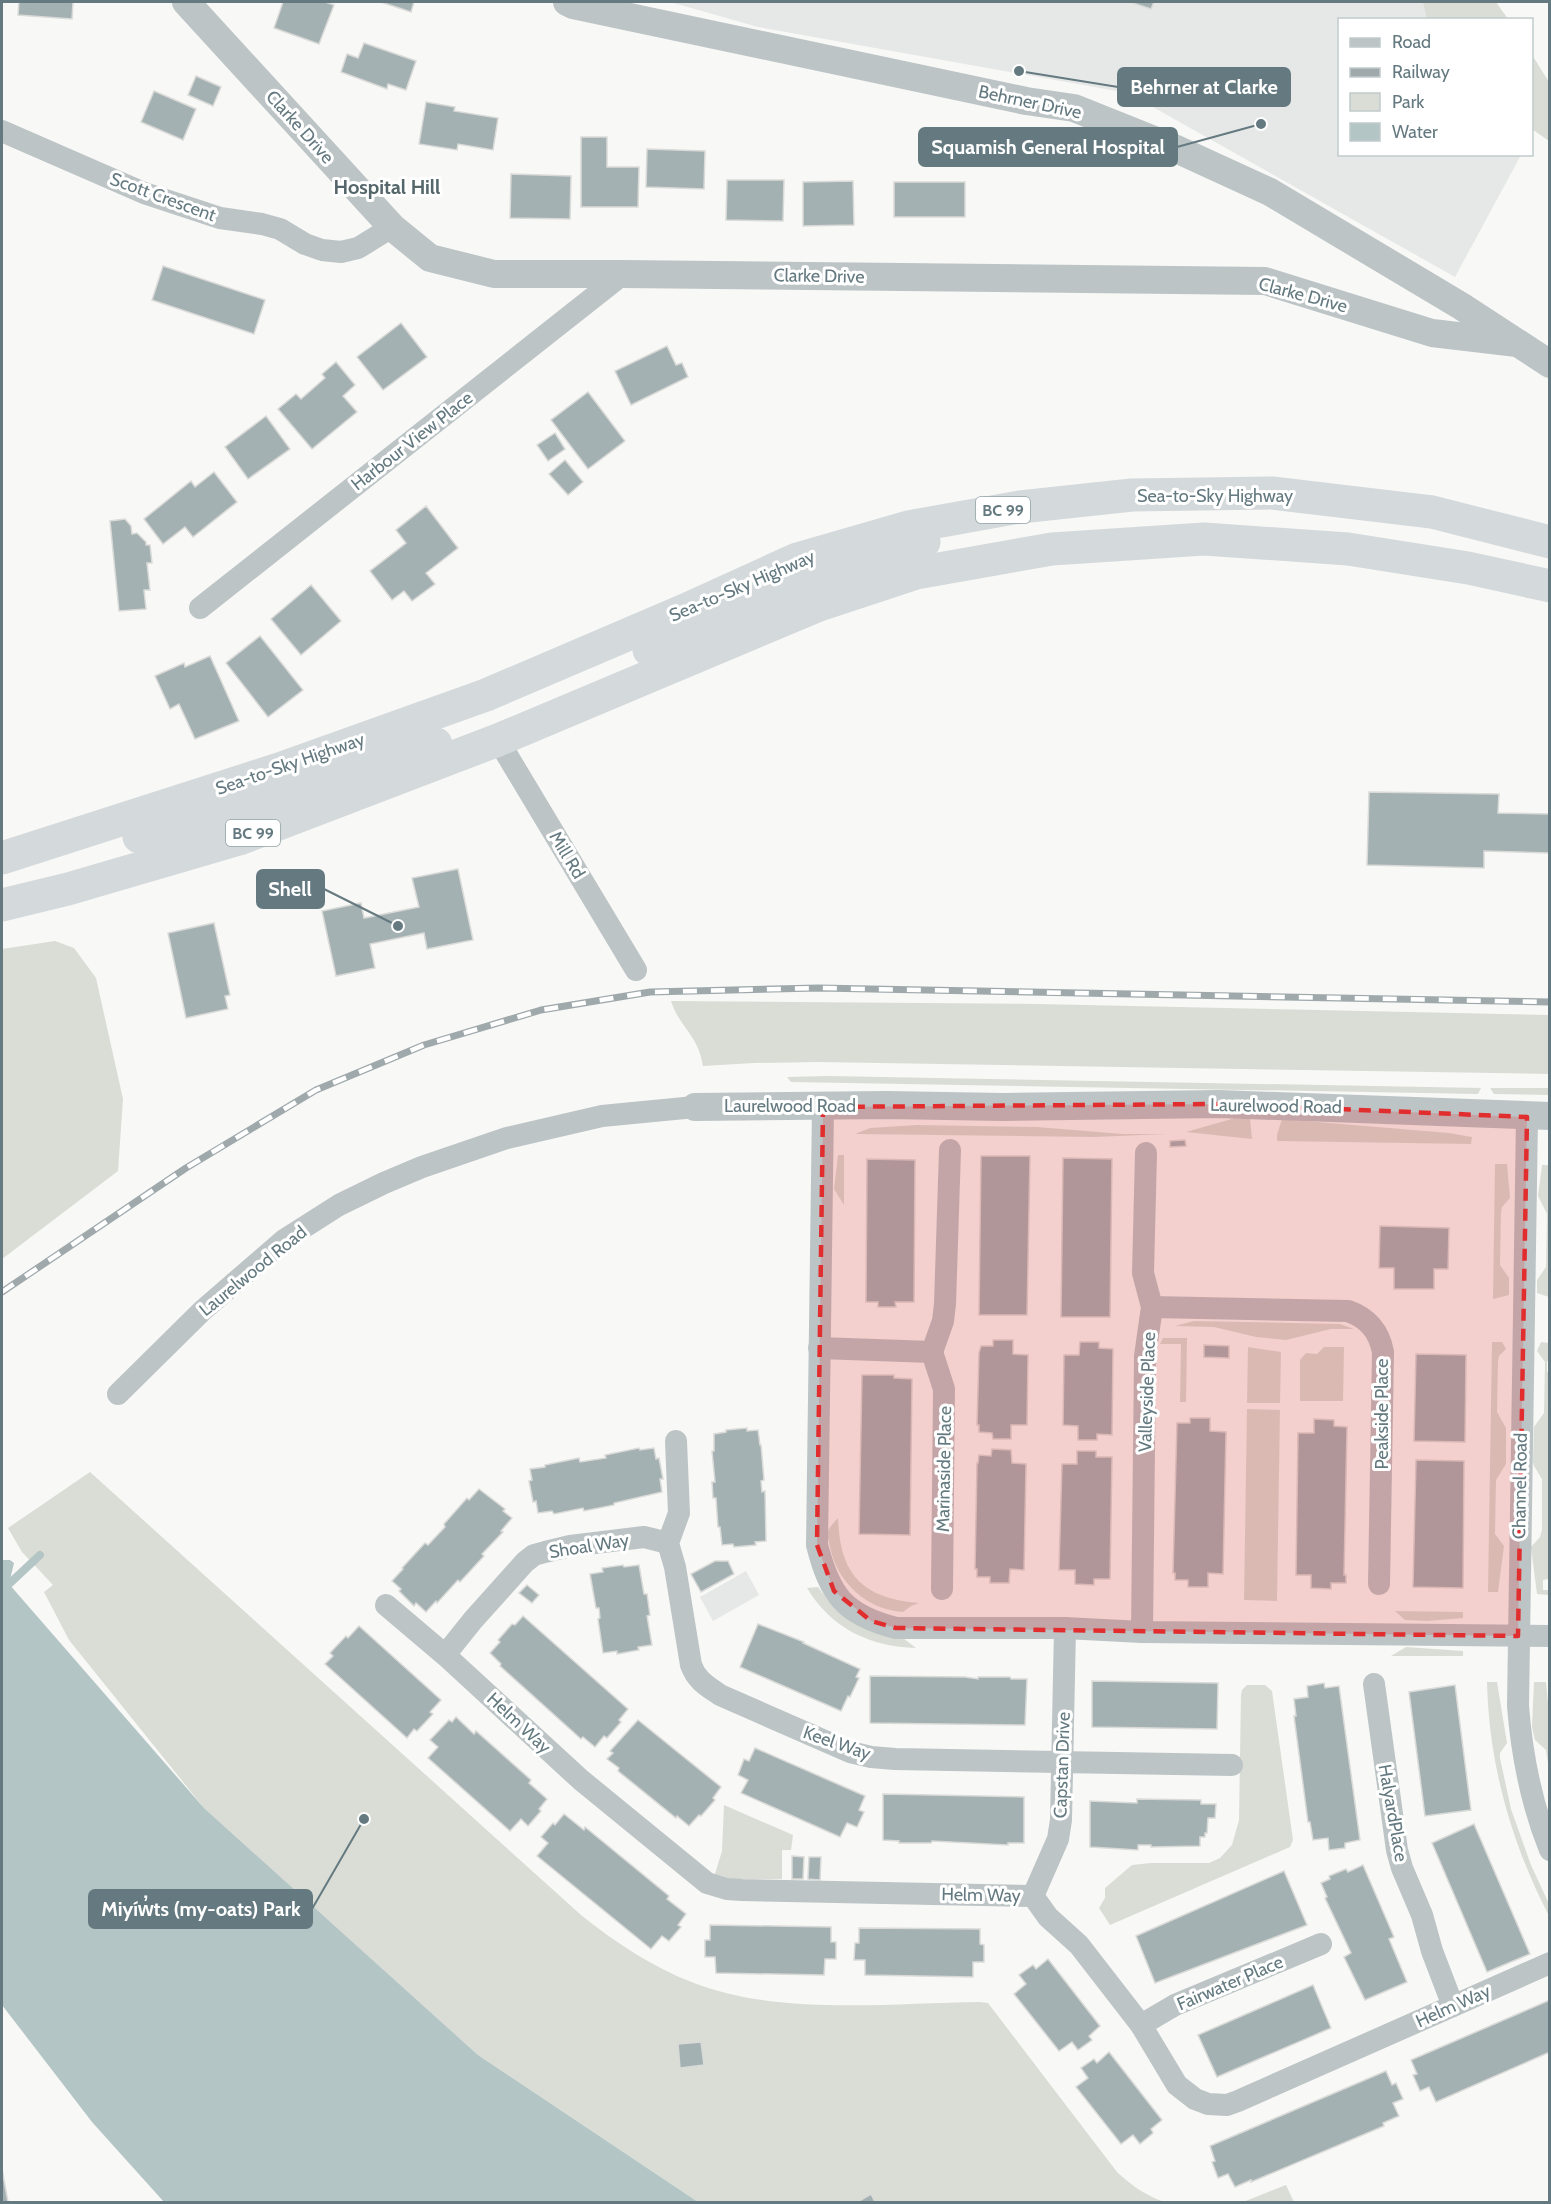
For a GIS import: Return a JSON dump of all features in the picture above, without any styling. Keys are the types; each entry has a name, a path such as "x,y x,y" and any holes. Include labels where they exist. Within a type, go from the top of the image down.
{"highway":[{"name":"Sea-to-Sky Highway","path":"2,860 279,769 486,695 685,610 797,559 908,527 1020,507 1132,495 1272,493 1432,512 1550,542"},
{"path":"2,860 85,850 128,840 197,821 375,761 447,741 470,738 498,740 495,728 496,719 505,708 833,575 898,553 980,514"},
{"name":"BC 99","path":"2,905 68,889 239,839 498,740 819,605 916,573 1052,549 1204,539 1348,549 1468,568 1550,586"}],"street":[{"name":"Clarke Drive","path":"186,2 392,227 430,258 494,274 1265,281 1432,333 1517,343 1550,364"},
{"name":"Behrner Drive","path":"567,2 1014,99 1074,108 1174,148 1270,192 1461,306 1517,343"},
{"name":"Scott Crescent","path":"2,131 144,193 220,218 262,224 322,250 341,252 358,248 392,227"},
{"name":"Harbour View Place","path":"200,608 623,274"},
{"name":"Mill Rd","path":"498,740 636,970"},
{"name":"Laurelwood Road","path":"118,1394 202,1311 275,1248 339,1205 422,1167 507,1138 602,1116 694,1107 784,1105 1002,1107 1219,1104 1313,1106 1538,1117"},
{"path":"824,1107 817,1545 823,1571 834,1591 849,1608 871,1621 896,1628 1065,1628 1142,1632 1550,1636"},
{"name":"Channel Road","path":"1538,1117 1518,1636 1518,1706 1524,1766 1533,1803 1550,1850"},
{"path":"819,1348 932,1352 943,1320 945,1304 950,1150"},
{"name":"Valleyside Place","path":"1142,1632 1145,1356 1152,1307 1143,1273 1146,1153"},
{"name":"Peakside Place","path":"1152,1307 1348,1311 1358,1315 1375,1329 1383,1352 1379,1584"},
{"name":"Marinaside Place","path":"932,1352 944,1389 942,1589"},
{"path":"668,1543 679,1513 676,1441"},
{"name":"Shoal Way","path":"445,1655 473,1620 534,1555 570,1546 644,1537 668,1543"},
{"name":"Keel Way","path":"668,1543 675,1567 691,1665 696,1677 720,1695 850,1752 895,1759 1232,1765"},
{"name":"Helm Way","path":"386,1605 445,1655 581,1780 702,1881 713,1886 742,1890 1033,1896 1048,1917 1079,1945 1141,2025 1177,2085 1195,2099 1208,2104 1217,2105 1238,2101 1550,1963"},
{"name":"Capstan Drive","path":"1033,1896 1058,1839 1061,1820 1065,1628"},
{"name":"HalyardPlace","path":"1374,1684 1401,1868 1422,1915 1432,1951 1453,2006"},
{"name":"Fairwater Place","path":"1141,2025 1176,2005 1321,1944"}],"highlighted area":[{"path":"1219,1104 1527,1117 1518,1636 896,1628 871,1621 834,1591 817,1545 823,1107"}],"shaded area":[{"path":"670,2 1464,2 1477,18 1338,18 1338,156 1520,156 1455,277 1128,93 758,27"},
{"path":"746,1571 759,1595 713,1621 700,1597"}],"green space":[{"path":"1423,2 1496,2 1507,18 1427,18"},
{"path":"1533,57 1549,82 1549,141 1533,130"},
{"path":"55,941 74,948 96,978 123,1099 118,1171 2,1259 2,949"},
{"path":"671,1001 1038,1004 1549,1015 1549,1074 818,1062 703,1066 697,1046 674,1010"},
{"path":"787,1077 1481,1088 1478,1094 791,1082"},
{"path":"1490,1088 1549,1088 1549,1095 1494,1094"},
{"path":"1235,1118 1250,1119 1252,1139 1186,1132"},
{"path":"1282,1119 1449,1133 1472,1137 1471,1144 1277,1141"},
{"path":"917,1125 1037,1127 1123,1134 1167,1134 1094,1137 855,1134 870,1128"},
{"path":"838,1155 844,1155 844,1205 834,1189"},
{"path":"1495,1164 1507,1164 1510,1198 1502,1207 1501,1212 1500,1265 1509,1278 1509,1295 1493,1299"},
{"path":"1542,1165 1549,1165 1549,1297 1537,1293 1537,1280 1546,1267 1547,1214 1538,1196"},
{"path":"1194,1321 1340,1324 1354,1329 1331,1329 1286,1340 1256,1337 1214,1327 1175,1326"},
{"path":"1163,1338 1187,1338 1186,1402 1180,1402 1181,1344 1160,1344"},
{"path":"1492,1342 1502,1342 1506,1349 1499,1356 1498,1361 1497,1412 1506,1428 1506,1464 1496,1480 1495,1534 1504,1546 1498,1592 1488,1592"},
{"path":"1541,1342 1549,1343 1547,1372 1550,1372 1548,1579 1543,1580 1543,1590 1548,1590 1548,1595 1537,1594 1531,1547 1540,1537 1542,1529 1542,1479 1533,1462 1534,1427 1544,1413 1545,1362 1537,1351"},
{"path":"1248,1347 1281,1352 1280,1403 1247,1403"},
{"path":"1324,1347 1344,1347 1343,1401 1300,1401 1300,1360 1306,1353 1317,1354"},
{"path":"1247,1409 1280,1410 1277,1601 1244,1600"},
{"path":"90,1472 581,1915 621,1945 664,1970 694,1983 762,2000 835,2005 988,2003 1117,2172 1139,2190 1164,2202 698,2202 478,2055 204,1808 69,1640 44,1592 53,1585 22,1552 8,1528"},
{"path":"838,1518 843,1555 849,1569 858,1580 883,1596 919,1603 903,1612 890,1610 877,1606 856,1592 839,1572 830,1547 828,1531"},
{"path":"818,1587 836,1610 903,1638 916,1648 883,1644 853,1633 828,1614 807,1588"},
{"path":"1395,1611 1463,1612 1463,1618 1405,1620"},
{"path":"1406,1647 1463,1651 1463,1656 1391,1656"},
{"path":"1487,1682 1497,1682 1507,1743 1500,1753 1500,1758 1511,1809 1531,1865 1549,1904 1549,1916 1524,1860 1504,1802 1492,1743"},
{"path":"1534,1682 1546,1682 1550,1725 1549,1769 1546,1750 1535,1740 1532,1727"},
{"path":"1247,1685 1265,1685 1272,1691 1293,1840 1290,1847 1110,1925 1099,1908 1105,1898 1105,1888 1132,1865 1209,1863 1220,1858 1232,1845 1239,1820 1241,1695"},
{"path":"724,1805 793,1835 791,1850 782,1850 782,1879 732,1879 715,1874 722,1851"},
{"path":"1286,2185 1294,2202 1243,2202"}],"water":[{"path":"2,1560 10,1560 14,1563 9,1584 204,1808 478,2055 698,2202 164,2202 92,2122 2,2005"}],"building":[{"path":"19,2 73,2 72,19 18,15"},
{"path":"283,2 325,2 334,5 319,44 274,28"},
{"path":"381,2 414,2 411,12"},
{"path":"1130,2 1154,2 1151,9"},
{"path":"364,43 416,61 406,90 388,84 387,89 341,72 347,54 358,58"},
{"path":"196,76 221,87 213,106 188,95"},
{"path":"154,91 196,109 183,140 141,122"},
{"path":"426,102 455,107 454,111 498,118 493,150 458,144 457,150 419,144"},
{"path":"581,137 607,137 607,167 639,167 638,207 581,207"},
{"path":"647,149 705,151 704,189 646,187"},
{"path":"511,174 571,176 570,219 510,218"},
{"path":"727,180 784,180 783,221 726,220"},
{"path":"853,181 854,225 803,226 803,182"},
{"path":"894,182 965,182 965,217 894,217"},
{"path":"163,266 265,300 254,334 152,300"},
{"path":"401,323 427,357 383,390 357,357"},
{"path":"667,346 676,365 682,363 688,377 631,405 615,371"},
{"path":"336,362 355,385 343,396 357,412 312,449 278,409 296,394 301,399 325,378 322,374"},
{"path":"588,392 625,441 588,469 551,420"},
{"path":"266,416 290,449 248,479 225,447"},
{"path":"555,433 565,449 548,461 537,445"},
{"path":"565,460 583,482 568,495 549,474"},
{"path":"214,472 237,502 193,537 185,527 163,544 144,519 191,481 195,487"},
{"path":"426,506 458,548 426,573 435,584 412,601 404,591 392,600 370,571 406,543 396,530"},
{"path":"125,519 131,526 132,534 137,533 146,545 150,545 152,563 147,563 150,590 144,590 146,609 119,611 110,521"},
{"path":"311,585 341,621 301,655 271,619"},
{"path":"260,636 303,690 268,717 226,663"},
{"path":"210,656 239,721 195,739 179,704 170,709 155,676 184,663 185,667"},
{"path":"1369,792 1499,794 1498,813 1550,814 1550,853 1484,851 1484,868 1367,865"},
{"path":"458,869 473,940 427,949 424,933 370,944 375,968 336,976 322,911 361,903 364,918 419,907 412,878"},
{"path":"214,923 230,995 225,996 228,1009 186,1018 168,933"},
{"path":"1185,1140 1186,1146 1170,1147 1170,1141"},
{"path":"981,1156 1030,1156 1027,1315 979,1315"},
{"path":"1063,1158 1112,1159 1110,1317 1061,1317"},
{"path":"867,1159 915,1160 914,1302 895,1302 896,1307 878,1307 878,1302 866,1302"},
{"path":"1380,1226 1449,1228 1448,1269 1434,1269 1434,1289 1394,1289 1394,1268 1379,1268"},
{"path":"993,1340 1013,1340 1013,1354 1028,1355 1027,1425 1011,1425 1011,1439 993,1439 992,1433 979,1432 979,1425 977,1425 979,1353 981,1346 993,1346"},
{"path":"1080,1342 1099,1342 1099,1348 1113,1349 1112,1435 1097,1434 1097,1440 1078,1440 1078,1426 1063,1425 1064,1355 1079,1355"},
{"path":"1204,1345 1229,1346 1229,1358 1204,1357"},
{"path":"1416,1354 1466,1355 1465,1442 1414,1441"},
{"path":"862,1375 894,1375 894,1378 912,1379 910,1535 859,1534"},
{"path":"1190,1418 1210,1418 1210,1431 1226,1432 1223,1574 1208,1573 1208,1587 1188,1587 1188,1580 1175,1580 1175,1573 1173,1573 1177,1423 1190,1423"},
{"path":"1314,1419 1334,1420 1334,1426 1347,1427 1344,1575 1346,1575 1346,1583 1331,1583 1331,1589 1311,1588 1311,1575 1296,1575 1298,1433 1314,1433"},
{"path":"747,1428 747,1431 758,1430 761,1445 764,1480 761,1481 762,1492 765,1491 766,1541 755,1542 756,1545 734,1547 733,1544 722,1545 716,1498 713,1498 712,1482 715,1482 712,1451 714,1451 714,1434"},
{"path":"639,1448 640,1450 654,1448 656,1459 659,1458 663,1479 660,1479 662,1492 584,1511 583,1508 554,1514 552,1511 538,1513 536,1501 533,1502 529,1481 532,1480 530,1469 579,1458 580,1462 606,1458 605,1455"},
{"path":"992,1449 1011,1450 1012,1463 1026,1464 1024,1570 1010,1569 1009,1583 990,1583 990,1577 977,1577 977,1569 975,1569 977,1463 979,1455 991,1456"},
{"path":"1077,1451 1096,1451 1096,1457 1112,1457 1110,1579 1094,1579 1094,1585 1075,1584 1075,1570 1059,1570 1062,1464 1077,1464"},
{"path":"1416,1460 1464,1461 1463,1588 1413,1587"},
{"path":"479,1489 505,1509 503,1511 512,1518 501,1531 503,1532 482,1554 484,1556 460,1582 458,1580 426,1612 416,1603 414,1606 392,1581 425,1543 428,1545 445,1527 444,1524 467,1498 469,1500"},
{"path":"715,1561 728,1561 734,1574 701,1592 691,1574"},
{"path":"623,1565 624,1567 639,1565 644,1594 647,1594 650,1615 647,1616 652,1645 617,1654 617,1651 603,1653 598,1619 600,1618 599,1608 596,1608 590,1574 603,1572 602,1568"},
{"path":"527,1585 539,1595 532,1603 519,1593"},
{"path":"523,1616 628,1709 619,1720 621,1722 607,1738 604,1736 595,1747 583,1737 581,1739 500,1666 501,1664 490,1653 512,1624 515,1625"},
{"path":"758,1624 804,1642 860,1669 856,1677 859,1678 841,1711 740,1667"},
{"path":"359,1626 441,1700 430,1712 433,1714 417,1731 414,1729 407,1738 325,1664 333,1656 330,1653"},
{"path":"870,1676 1027,1679 1025,1725 870,1723"},
{"path":"1092,1681 1218,1683 1217,1729 1092,1727"},
{"path":"1324,1683 1325,1688 1339,1686 1360,1840 1345,1843 1345,1848 1329,1850 1328,1838 1313,1840 1310,1822 1308,1822 1294,1716 1296,1716 1294,1699 1308,1697 1307,1686"},
{"path":"1455,1685 1471,1810 1425,1816 1409,1692"},
{"path":"456,1717 474,1734 476,1731 531,1780 529,1783 547,1799 539,1809 541,1811 528,1826 521,1819 510,1831 428,1758 438,1747 430,1740 449,1720 452,1722"},
{"path":"638,1720 721,1787 713,1798 715,1800 689,1826 618,1771 619,1768 607,1759 613,1753 610,1751"},
{"path":"755,1748 865,1796 859,1810 864,1812 857,1827 847,1823 840,1837 741,1793 748,1780 738,1775 744,1759 749,1761"},
{"path":"883,1794 1024,1797 1024,1843 1008,1843 1008,1845 932,1841 931,1843 899,1843 899,1841 883,1840"},
{"path":"1137,1799 1201,1800 1201,1804 1216,1804 1215,1818 1208,1818 1207,1833 1205,1837 1200,1837 1200,1846 1138,1845 1138,1850 1090,1847 1090,1801 1137,1803"},
{"path":"564,1814 584,1830 585,1827 669,1896 667,1899 686,1914 678,1925 681,1927 669,1941 662,1936 651,1949 537,1856 548,1843 541,1837"},
{"path":"1474,1824 1530,1954 1487,1972 1432,1843"},
{"path":"792,1856 804,1857 803,1879 792,1879"},
{"path":"809,1857 821,1857 820,1880 808,1879"},
{"path":"1363,1865 1394,1937 1389,1939 1407,1982 1365,2000 1344,1957 1351,1953 1325,1898 1327,1897 1321,1883 1330,1879 1329,1876 1346,1869 1348,1872"},
{"path":"1284,1871 1307,1925 1155,1983 1136,1936"},
{"path":"710,1925 831,1927 831,1942 836,1942 836,1959 825,1959 824,1975 716,1973 715,1957 705,1957 705,1940 710,1940"},
{"path":"859,1928 980,1929 980,1944 984,1945 984,1962 973,1962 973,1977 865,1975 865,1960 854,1960 855,1943 859,1943"},
{"path":"1048,1959 1100,2026 1089,2036 1092,2040 1078,2050 1072,2042 1059,2051 1014,1994 1026,1984 1019,1975 1033,1965 1036,1969"},
{"path":"1313,1985 1331,2028 1217,2077 1198,2035"},
{"path":"1550,2000 1550,2052 1436,2102 1429,2087 1420,2091 1413,2075 1417,2074 1411,2060"},
{"path":"701,2042 704,2065 680,2068 678,2044"},
{"path":"1109,2052 1162,2120 1151,2129 1153,2133 1140,2144 1133,2135 1121,2144 1076,2087 1088,2078 1081,2068 1094,2059 1097,2063"},
{"path":"1386,2071 1392,2085 1396,2083 1403,2099 1393,2103 1399,2116 1383,2123 1384,2126 1251,2182 1251,2180 1235,2187 1228,2174 1218,2178 1212,2162 1215,2161 1210,2146"},
{"path":"2,2169 8,2202 2,2202"},
{"path":"871,2194 875,2202 859,2201"}],"waterway":[{"path":"9,1584 40,1555"}],"railway":[{"path":"2,1292 186,1168 316,1090 424,1045 541,1010 650,992 818,988 1550,1002"}],"place":[{"name":"Behrner at Clarke","path":"1019,71"},
{"name":"Squamish General Hospital","path":"1261,124"},
{"name":"Shell","path":"398,926"},
{"name":"Miyíw̓ts (my-oats) Park","path":"364,1819"}],"district":[{"name":"Hospital Hill","path":"387,187"}]}
